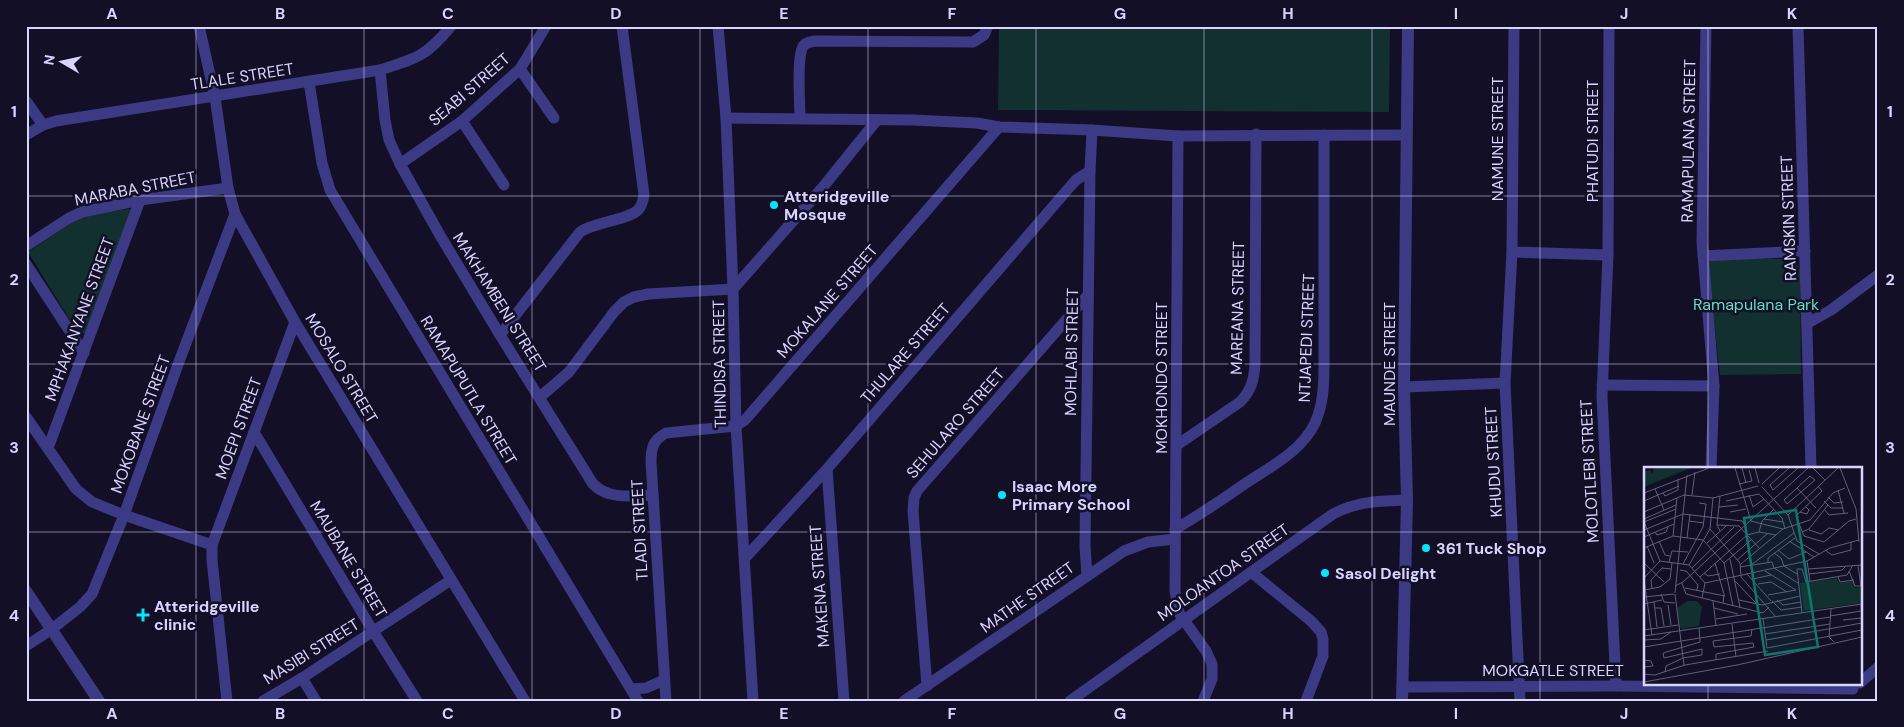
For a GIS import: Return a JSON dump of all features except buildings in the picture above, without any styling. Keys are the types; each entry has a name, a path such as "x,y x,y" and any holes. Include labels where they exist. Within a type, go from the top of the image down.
{"street":[{"name":"MOSALO STREET","path":"199,26 215,97 228,188 235,214 295,322 525,701"},
{"name":"TLALE STREET","path":"26,135 43,125 56,121 380,70 411,61 428,51 438,43 451,26"},
{"name":"SEABI STREET","path":"400,164 462,121 520,68 546,26"},
{"path":"500,335 580,232 595,224 634,213 642,204 644,195 622,26"},
{"name":"THINDISA STREET","path":"718,26 726,118 736,426 753,701"},
{"path":"800,118 800,52 808,42 972,42 984,35 988,26"},
{"name":"MAUNDE STREET","path":"1402,701 1407,500 1404,387 1408,26"},
{"name":"NAMUNE STREET","path":"1512,252 1514,26"},
{"name":"PHATUDI STREET","path":"1608,255 1609,26"},
{"name":"RAMAPULANA STREET","path":"1706,26 1703,256 1714,386 1711,467"},
{"name":"RAMSKIN STREET","path":"1798,26 1808,323 1810,467"},
{"path":"520,68 554,118"},
{"name":"MAKHAMBENI STREET","path":"380,70 389,140 400,164 441,238 593,484 598,490 617,496 653,495"},
{"name":"RAMAPUPUTLA STREET","path":"309,82 322,163 330,190 638,701"},
{"path":"26,101 43,125"},
{"path":"726,118 944,121 999,127 1092,130 1178,136 1256,134 1406,135"},
{"path":"540,397 569,372 624,302 634,297 648,294 733,289 823,187 877,120"},
{"path":"462,121 504,185"},
{"name":"MOKALANE STREET","path":"736,426 751,413 999,127"},
{"name":"MOHLABI STREET","path":"1087,575 1085,547 1092,130"},
{"name":"MAREANA STREET","path":"1177,445 1240,402 1247,394 1253,381 1255,364 1256,134"},
{"name":"NTJAPEDI STREET","path":"1175,534 1298,446 1314,425 1319,413 1324,389 1324,135"},
{"name":"MOKHONDO STREET","path":"1178,136 1175,591 1179,613 1212,664 1212,679 1203,701"},
{"name":"THULARE STREET","path":"745,558 827,469 1076,180 1090,171"},
{"name":"MARABA STREET","path":"26,246 75,214 140,200 228,188"},
{"name":"MPHAKANYANE STREET","path":"48,448 140,200"},
{"name":"MOKOBANE STREET","path":"26,646 52,629 92,594 124,515 235,214"},
{"path":"1703,256 1805,251"},
{"path":"1512,252 1608,255"},
{"name":"KHUDU STREET","path":"1512,252 1505,383 1521,687 1520,701"},
{"name":"MOLOTLEBI STREET","path":"1608,255 1602,385 1616,686"},
{"path":"26,264 84,353"},
{"path":"1808,323 1832,310 1878,275"},
{"name":"SEHULARO STREET","path":"927,686 913,512 914,498 917,491 1088,296"},
{"name":"MOEPI STREET","path":"212,545 295,322"},
{"path":"1404,387 1505,383"},
{"path":"1602,385 1714,386"},
{"path":"26,417 76,489 83,496 92,502 124,515 212,545 227,701"},
{"name":"TLADI STREET","path":"666,701 653,495 651,452 653,444 659,437 674,431 736,426"},
{"name":"MAUBANE STREET","path":"254,432 373,632 417,701"},
{"name":"MAKENA STREET","path":"827,469 844,701"},
{"name":"MOLOANTOA STREET","path":"1070,701 1327,518 1348,506 1372,501 1407,500"},
{"name":"MATHE STREET","path":"904,701 1087,575 1132,547 1175,534"},
{"path":"1251,572 1311,621 1321,632 1323,656 1306,701"},
{"name":"MASIBI STREET","path":"263,701 302,678 452,580"},
{"path":"26,591 99,701"},
{"path":"1862,684 1878,667"},
{"path":"302,678 316,701"},
{"path":"631,689 646,688 664,680"},
{"name":"MOKGATLE STREET","path":"1402,687 1802,685 1857,689"}],"green space":[{"path":"999,26 1390,26 1389,112 998,110"},
{"path":"131,209 86,333 78,333 28,252 84,214"},
{"name":"Ramapulana Park","path":"1710,258 1794,259 1800,271 1801,374 1720,375 1708,269"}],"place":[{"name":"Atteridgeville Mosque","path":"774,205"},
{"name":"Isaac More Primary School","path":"1002,495"},
{"name":"361 Tuck Shop","path":"1426,548"},
{"name":"Sasol Delight","path":"1325,573"},
{"name":"Atteridgeville clinic","path":"143,615"}]}
